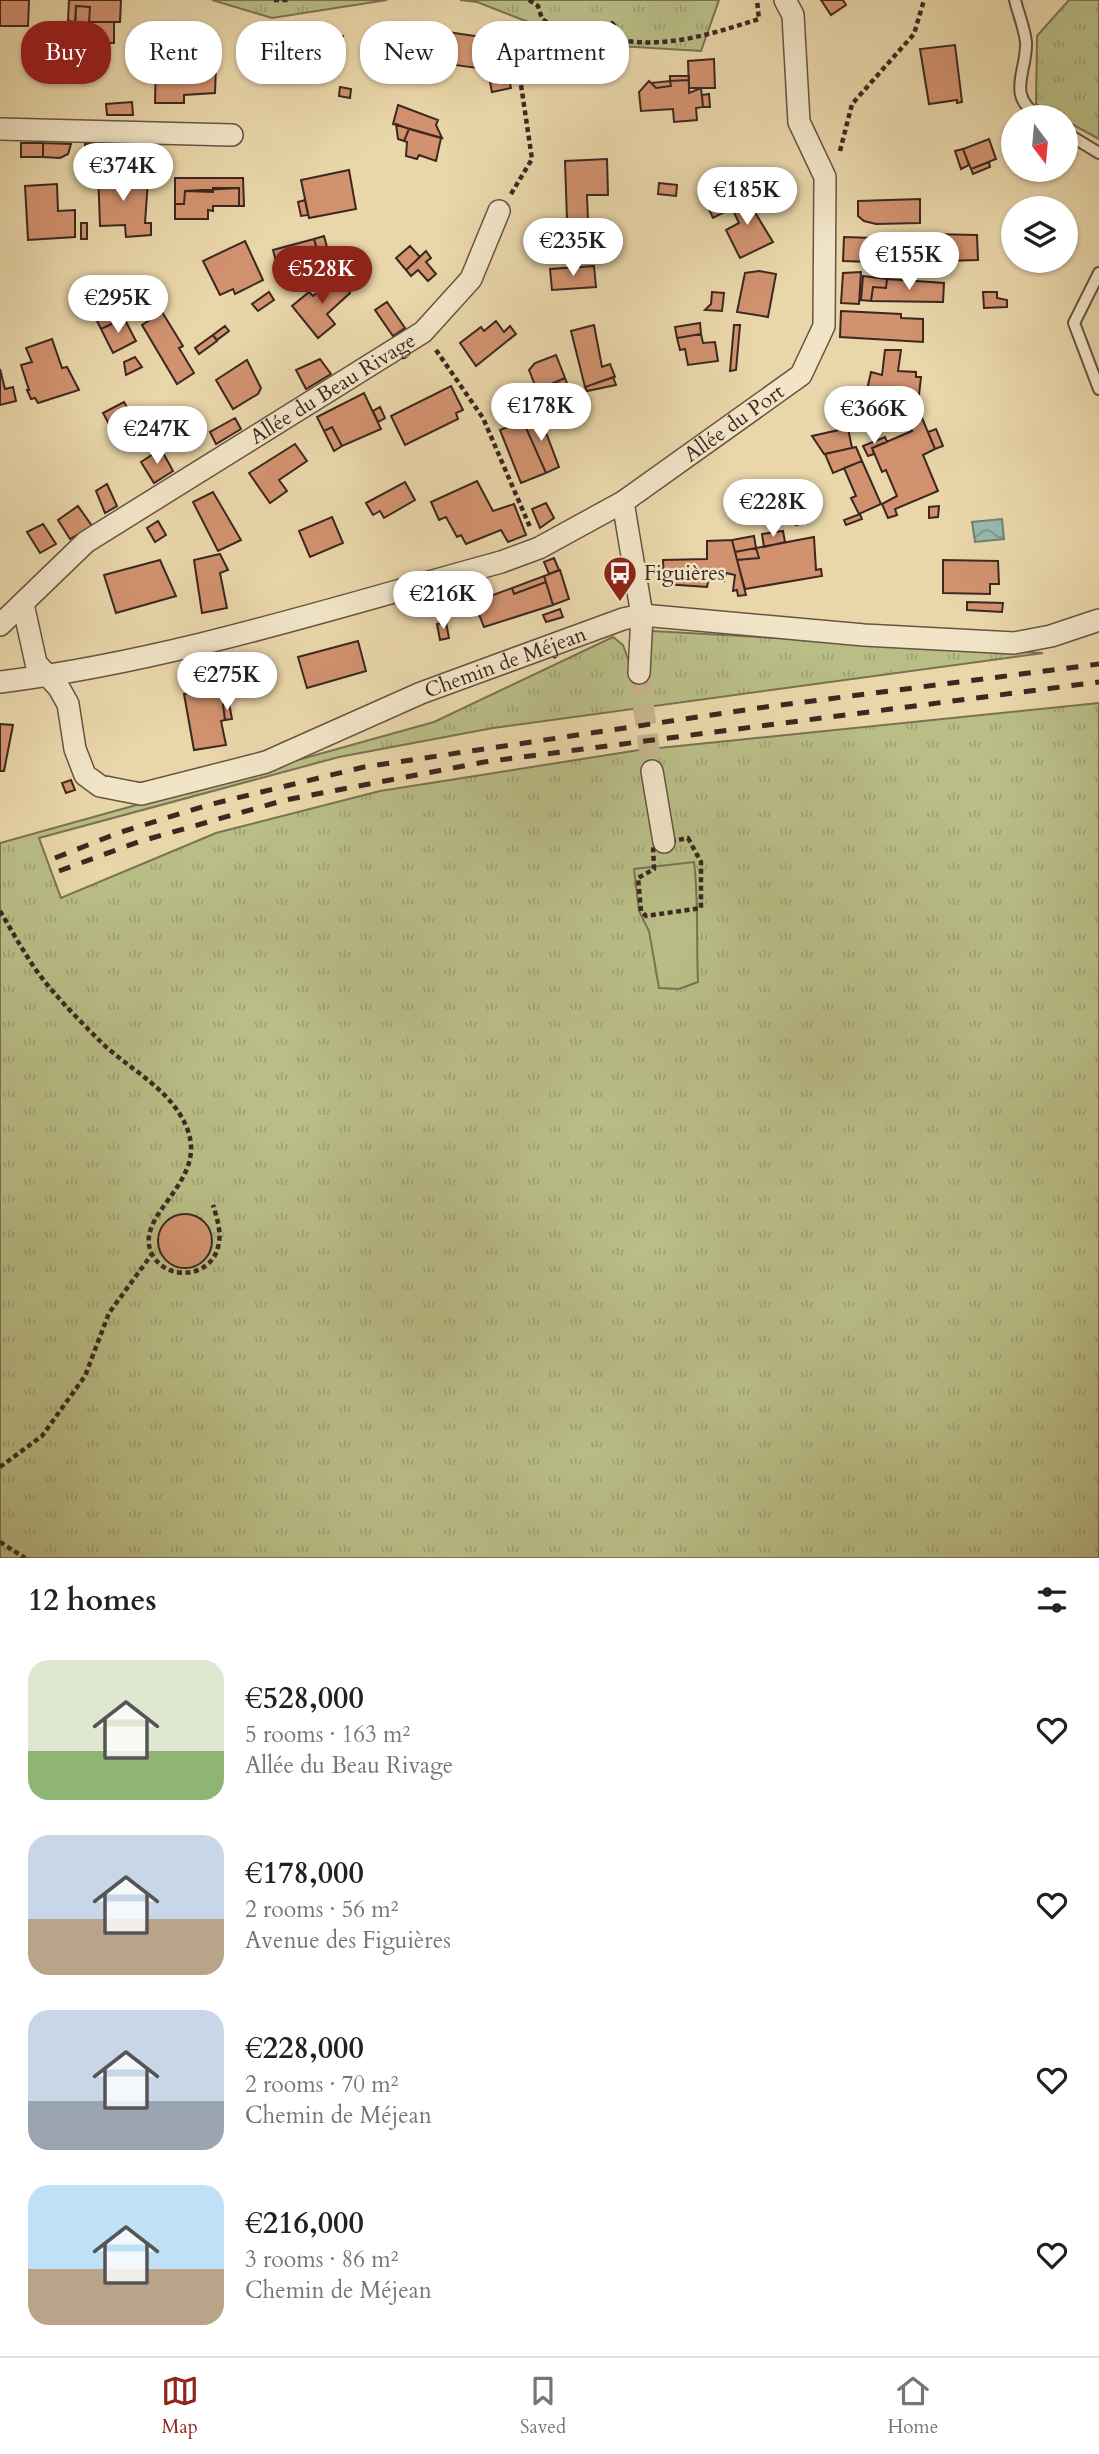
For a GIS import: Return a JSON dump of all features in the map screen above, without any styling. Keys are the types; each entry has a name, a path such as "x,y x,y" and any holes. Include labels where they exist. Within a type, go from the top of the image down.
{"street":[{"name":"Allée du Port","path":"47,677 159,654 501,562 539,548 623,502 801,375 824,326 825,177 799,122 793,15 785,0"},
{"path":"0,130 232,135"},
{"name":"Allée du Beau Rivage","path":"0,625 86,542 423,332 471,279 499,211"},
{"path":"623,502 642,615 639,673"},
{"path":"23,604 36,663 47,677"},
{"name":"Chemin de Méjean","path":"47,677 59,688 72,716 75,749 85,775 100,786 141,794 266,762 421,693 623,618 642,615 823,632 1014,643 1051,636 1099,620"},
{"path":"0,682 47,677"},
{"path":"652,771 664,842"}],"lane":[{"path":"1014,0 1026,44 1018,85 1027,105"},
{"path":"1078,140 1099,153"},
{"path":"1099,273 1074,323 1099,389"}],"path":[{"path":"274,0 291,0"},
{"path":"529,0 538,6 542,19 559,30 585,32 600,40 600,32 612,23 626,41 652,45 681,42 759,19 757,0"},
{"path":"820,167 839,154 852,104 914,34 924,0"},
{"path":"499,211 532,159 521,84"},
{"path":"423,332 482,418 539,548"},
{"path":"688,838 699,855 704,904 701,908 646,916 641,911 638,878 653,871 652,849 664,842 688,838"},
{"path":"0,911 37,971 101,1042 163,1092 188,1130 191,1154 185,1177 153,1223 149,1238 152,1254 163,1268 175,1273 200,1271 211,1262 218,1249 220,1236 213,1205"},
{"path":"0,1467 42,1436 85,1376 109,1312 152,1254"},
{"path":"0,1542 25,1558"}],"green space":[{"path":"212,0 387,0 272,18"},
{"path":"460,0 719,0 701,51 629,47 629,21 526,21 477,2"},
{"path":"1069,0 1099,0 1099,139 1078,128 1078,105 1036,104 1037,36"},
{"path":"652,631 1043,653 493,728 339,757 39,838 61,898 216,833 380,791 639,750 1099,703 1099,1558 0,1558 0,843 434,722 613,637 623,645 633,673"},
{"path":"694,862 698,982 679,989 659,988 649,931 639,911 634,869"}],"water":[{"path":"1002,519 1004,539 975,542 972,522"}],"building":[{"path":"0,0 29,0 28,21 21,21 21,26 0,26"},
{"path":"69,0 121,0 120,22 89,21 90,7 76,6 75,21 68,21"},
{"path":"821,0 843,0 846,5 831,15"},
{"path":"76,6 90,7 89,21 76,21"},
{"path":"111,22 114,22 114,43 111,43"},
{"path":"458,34 472,36 472,67 458,65"},
{"path":"955,45 962,102 957,103 957,100 929,104 920,49"},
{"path":"714,59 715,88 689,88 688,61"},
{"path":"670,76 689,76 689,80 670,81"},
{"path":"689,80 689,93 701,88 703,107 696,108 697,120 674,122 673,109 641,111 639,92 649,81 656,88 671,86 670,81"},
{"path":"670,81 671,86 656,88 651,83"},
{"path":"155,84 215,84 215,93 184,95 184,103 155,103"},
{"path":"490,84 510,84 511,88 492,92"},
{"path":"340,87 351,89 350,98 339,96"},
{"path":"709,94 710,107 703,107 702,95"},
{"path":"132,102 133,115 107,115 106,104"},
{"path":"398,105 438,120 436,125 442,138 393,124"},
{"path":"396,124 409,129 404,141 398,139"},
{"path":"409,129 441,138 436,161 419,155 417,159 406,156 407,142 404,141"},
{"path":"989,139 996,159 971,169 963,149"},
{"path":"21,143 43,143 43,157 21,157"},
{"path":"43,143 71,144 68,154 60,158 43,157"},
{"path":"85,144 119,144 119,157 85,157"},
{"path":"963,149 969,165 961,169 955,151"},
{"path":"607,159 608,195 587,195 588,220 567,220 565,161"},
{"path":"989,162 990,167 973,174 971,169"},
{"path":"124,169 124,181 148,180 145,223 151,223 151,235 126,237 125,225 100,226 98,170"},
{"path":"124,169 147,169 148,180 124,181"},
{"path":"349,170 356,209 309,218 301,180"},
{"path":"175,178 243,178 244,206 239,206 239,188 185,191 184,204 175,204"},
{"path":"659,183 677,185 676,196 658,194"},
{"path":"57,184 58,211 75,210 75,237 28,240 25,186"},
{"path":"213,188 239,188 239,206 213,206 213,211 208,210 208,219 175,219 175,204 184,204 185,191 213,192"},
{"path":"744,188 749,190 748,201 773,242 740,258 726,230 739,223 732,208 736,206 731,195"},
{"path":"731,195 736,206 713,218 708,207"},
{"path":"920,199 920,223 876,224 864,221 858,216 858,201"},
{"path":"305,200 308,215 301,216 298,202"},
{"path":"81,223 87,223 87,239 81,239"},
{"path":"931,234 977,235 978,260 943,261 944,257 930,256"},
{"path":"324,236 330,258 321,263 314,239"},
{"path":"844,237 872,238 871,262 843,261"},
{"path":"314,239 321,264 280,276 273,250"},
{"path":"245,241 263,280 235,294 233,289 220,295 203,261"},
{"path":"410,246 420,257 406,270 396,258"},
{"path":"426,251 431,258 426,262 436,274 428,281 418,270 411,276 406,270"},
{"path":"594,266 596,287 552,290 550,269"},
{"path":"759,271 776,274 768,317 737,312 745,273"},
{"path":"861,272 859,304 841,303 843,273"},
{"path":"340,275 349,286 350,293 327,314 335,324 318,338 292,306 309,292 313,296"},
{"path":"863,276 887,279 886,288 873,287 871,301 861,300"},
{"path":"887,279 944,283 943,302 871,301 873,287 886,288"},
{"path":"269,292 274,300 258,311 252,304"},
{"path":"712,292 724,293 722,311 705,310 711,304"},
{"path":"983,292 997,292 997,298 1007,300 1007,307 984,308"},
{"path":"387,302 405,328 393,336 375,310"},
{"path":"120,309 124,318 101,329 97,321"},
{"path":"841,311 901,314 901,318 923,319 923,342 840,337"},
{"path":"162,312 183,346 179,348 194,373 177,384 142,325"},
{"path":"124,318 136,341 113,353 101,329"},
{"path":"496,321 504,332 510,326 516,334 476,366 460,343 481,327 484,331"},
{"path":"700,323 701,334 677,338 675,327"},
{"path":"594,325 602,367 610,364 615,377 585,387 571,331"},
{"path":"734,325 740,325 736,370 730,371"},
{"path":"225,326 229,331 217,340 213,335"},
{"path":"701,334 703,343 715,342 718,361 688,365 685,349 680,350 677,338"},
{"path":"213,335 217,341 199,354 195,348"},
{"path":"52,339 62,368 67,367 79,390 38,403 35,398 31,399 21,365 32,362 26,348"},
{"path":"885,350 901,350 898,371 916,372 916,377 921,377 919,395 913,394 912,405 877,401 879,395 867,390 871,372 882,375"},
{"path":"556,355 565,378 537,390 529,370 535,363"},
{"path":"135,357 142,367 126,375 124,362"},
{"path":"320,359 331,374 306,389 296,370"},
{"path":"247,360 261,388 258,394 233,409 216,380"},
{"path":"0,369 5,389 13,387 16,401 0,405"},
{"path":"613,377 616,385 587,391 585,387"},
{"path":"565,378 567,383 546,393 543,388"},
{"path":"451,386 463,410 456,413 458,419 405,445 391,416"},
{"path":"364,393 381,429 342,446 332,427 324,431 317,417"},
{"path":"124,402 140,430 118,441 103,413"},
{"path":"380,407 385,418 378,422 373,411"},
{"path":"539,414 559,467 546,473 523,421"},
{"path":"235,418 241,429 216,444 210,432"},
{"path":"909,418 911,423 896,429 892,419"},
{"path":"922,418 935,449 923,455 938,491 895,509 897,515 888,518 882,504 897,496 886,470 882,472 872,448 912,431 908,424"},
{"path":"523,421 546,473 521,483 500,430"},
{"path":"332,427 342,446 334,451 324,431"},
{"path":"848,428 852,448 824,454 812,436"},
{"path":"936,429 943,446 935,449 928,432"},
{"path":"885,437 887,442 872,448 874,454 868,456 863,446"},
{"path":"295,444 307,461 279,480 287,491 270,503 249,473"},
{"path":"856,447 862,461 833,473 825,454"},
{"path":"161,449 173,471 154,483 141,462"},
{"path":"862,461 881,504 859,514 851,498 856,496 844,468"},
{"path":"477,481 493,511 514,504 526,535 508,542 501,530 466,544 461,535 457,537 446,517 439,520 431,502"},
{"path":"405,482 415,500 384,518 380,511 373,515 366,503"},
{"path":"107,484 117,506 105,513 96,491"},
{"path":"213,492 241,540 218,551 193,502"},
{"path":"546,503 554,518 540,528 532,509"},
{"path":"78,506 92,526 70,539 58,520"},
{"path":"805,506 809,522 796,525 792,510"},
{"path":"939,506 938,517 929,518 929,507"},
{"path":"860,514 862,519 846,525 844,520"},
{"path":"332,517 343,543 310,557 299,531"},
{"path":"158,521 166,535 155,542 147,528"},
{"path":"43,524 56,544 40,553 27,532"},
{"path":"783,531 785,542 764,547 762,534"},
{"path":"754,536 756,548 735,552 732,540"},
{"path":"814,537 816,570 821,569 822,576 745,589 737,560 759,558 756,548"},
{"path":"732,540 746,595 738,596 737,590 733,591 735,575 726,573 724,581 709,578 707,587 664,584 663,560 707,559 707,541"},
{"path":"756,548 759,558 737,560 735,552"},
{"path":"220,554 228,570 220,573 227,608 202,613 194,560"},
{"path":"554,558 559,570 549,574 544,562"},
{"path":"160,560 176,596 116,613 104,575"},
{"path":"943,560 998,561 999,584 990,584 990,594 943,593"},
{"path":"560,570 569,599 553,605 544,576"},
{"path":"544,576 546,582 514,594 512,588"},
{"path":"546,582 553,605 484,627 474,602 512,588 514,594"},
{"path":"458,594 439,620 435,601"},
{"path":"967,602 1003,603 1002,612 967,610"},
{"path":"560,609 563,617 546,622 543,615"},
{"path":"446,622 449,638 440,640 437,624"},
{"path":"358,641 366,671 307,688 298,657"},
{"path":"226,686 229,703 223,704 225,720 221,721 226,745 194,750 184,694"},
{"path":"229,703 232,719 225,720 223,704"},
{"path":"0,724 13,725 4,771 0,771"},
{"path":"71,780 75,790 66,793 62,783"},
{"path":"185,1214 204,1222 212,1241 204,1260 185,1268 166,1260 158,1241 166,1222"}],"tunnel":[{"path":"639,673 652,771"}],"railway":[{"path":"55,858 118,833 208,805 364,767 758,708 1099,664"},
{"path":"59,871 138,842 285,800 484,762 1099,682"}],"place":[{"name":"Figuières","path":"620,603"}]}
